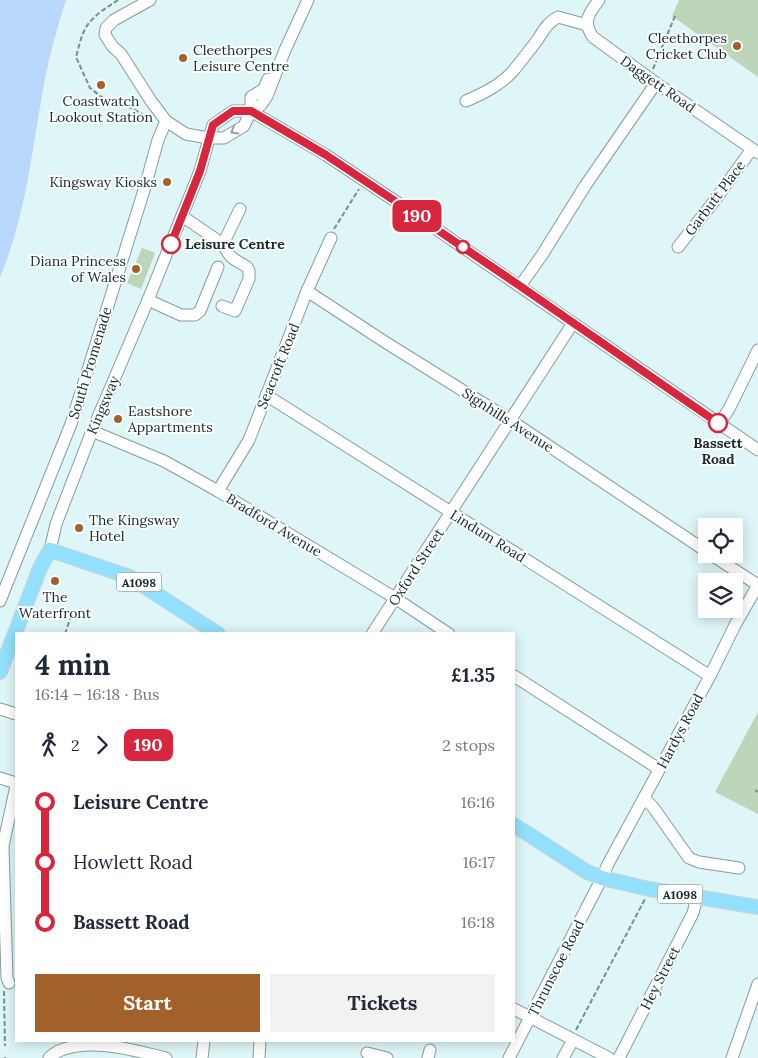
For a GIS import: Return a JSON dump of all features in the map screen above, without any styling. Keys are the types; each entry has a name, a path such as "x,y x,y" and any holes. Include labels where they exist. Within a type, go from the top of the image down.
{"main road":[{"name":"A1098","path":"50,550 130,577 215,632"},
{"name":"Kingsway","path":"16,632 40,568 50,550"},
{"name":"Kingsway","path":"0,672 15,634"},
{"name":"A1098","path":"515,826 587,872 602,878 649,889 758,907"}],"street":[{"path":"150,0 114,20 106,28 105,35 113,47 121,54 162,122 186,134 208,138 224,138 244,126 251,111 261,105 306,0"},
{"path":"466,101 490,90 503,81 514,70 547,25 553,20 558,17 587,25 587,19 592,8 599,0"},
{"name":"Daggett Road","path":"587,25 588,31 593,37 652,81 755,151"},
{"path":"520,286 652,81"},
{"name":"Kingsway","path":"50,550 56,524 92,430 148,300 200,171 213,125 233,111 251,111"},
{"path":"251,111 326,155 758,450"},
{"name":"South Promenade","path":"0,601 71,424 145,187 162,122"},
{"name":"Garbutt Place","path":"678,247 755,151"},
{"path":"223,244 240,210"},
{"path":"182,216 223,244 232,258 247,267 249,276 235,311 222,306"},
{"name":"Seacroft Road","path":"218,491 249,440 307,291 331,238"},
{"path":"148,300 181,315 195,315 200,311 218,267"},
{"name":"Signhills Avenue","path":"307,291 510,420 698,546"},
{"name":"Oxford Street","path":"373,632 573,323"},
{"path":"719,424 730,409 758,350"},
{"name":"Lindum Road","path":"266,395 710,676"},
{"name":"Bradford Avenue","path":"92,430 164,461 218,491 395,598 446,632"},
{"path":"724,563 758,585"},
{"name":"Hardys Road","path":"602,878 710,676 735,625 758,585"},
{"path":"515,677 660,770"},
{"path":"0,710 15,714"},
{"path":"0,778 15,784"},
{"path":"8,983 3,942 3,846 15,789"},
{"path":"644,798 689,858 699,862 739,868"},
{"name":"Thrunscoe Road","path":"509,1058 602,878"},
{"name":"Hey Street","path":"618,1058 693,913 697,897"},
{"path":"732,1058 758,984"},
{"path":"515,1010 609,1058"},
{"path":"563,1058 573,1039"},
{"path":"202,1058 204,1042"},
{"path":"258,1058 260,1042"},
{"path":"50,1058 63,1049 106,1043 166,1058"},
{"path":"367,1051 387,1058"}],"path":[{"path":"118,0 99,13 88,24 76,57 90,88 102,98 121,103 162,122"},
{"path":"652,81 675,16"},
{"path":"331,238 335,226 364,181"},
{"path":"66,632 72,613 79,615"},
{"path":"573,1039 575,1030 646,898 649,889"},
{"path":"6,1046 4,983 8,983"}],"green space":[{"name":"Cleethorpes Cricket Club","path":"679,0 758,0 758,77 672,16"},
{"path":"142,248 155,253 141,289 127,283"},
{"path":"758,712 758,814 715,792"}],"water":[{"path":"0,0 66,0 46,74 22,206 9,254 0,277"}],"bus line":[{"name":"190","path":"171,244 200,171 213,125 233,111 251,111 326,155 395,201 718,423"}],"place":[{"name":"Cleethorpes Cricket Club","path":"737,46"},
{"name":"Cleethorpes Leisure Centre","path":"183,58"},
{"name":"Coastwatch Lookout Station","path":"101,85"},
{"name":"Kingsway Kiosks","path":"167,182"},
{"name":"Leisure Centre","path":"171,244"},
{"name":"Diana Princess of Wales","path":"136,269"},
{"name":"Eastshore Appartments","path":"118,419"},
{"name":"Bassett Road","path":"718,423"},
{"name":"The Kingsway Hotel","path":"79,528"},
{"name":"The Waterfront","path":"55,581"}]}
